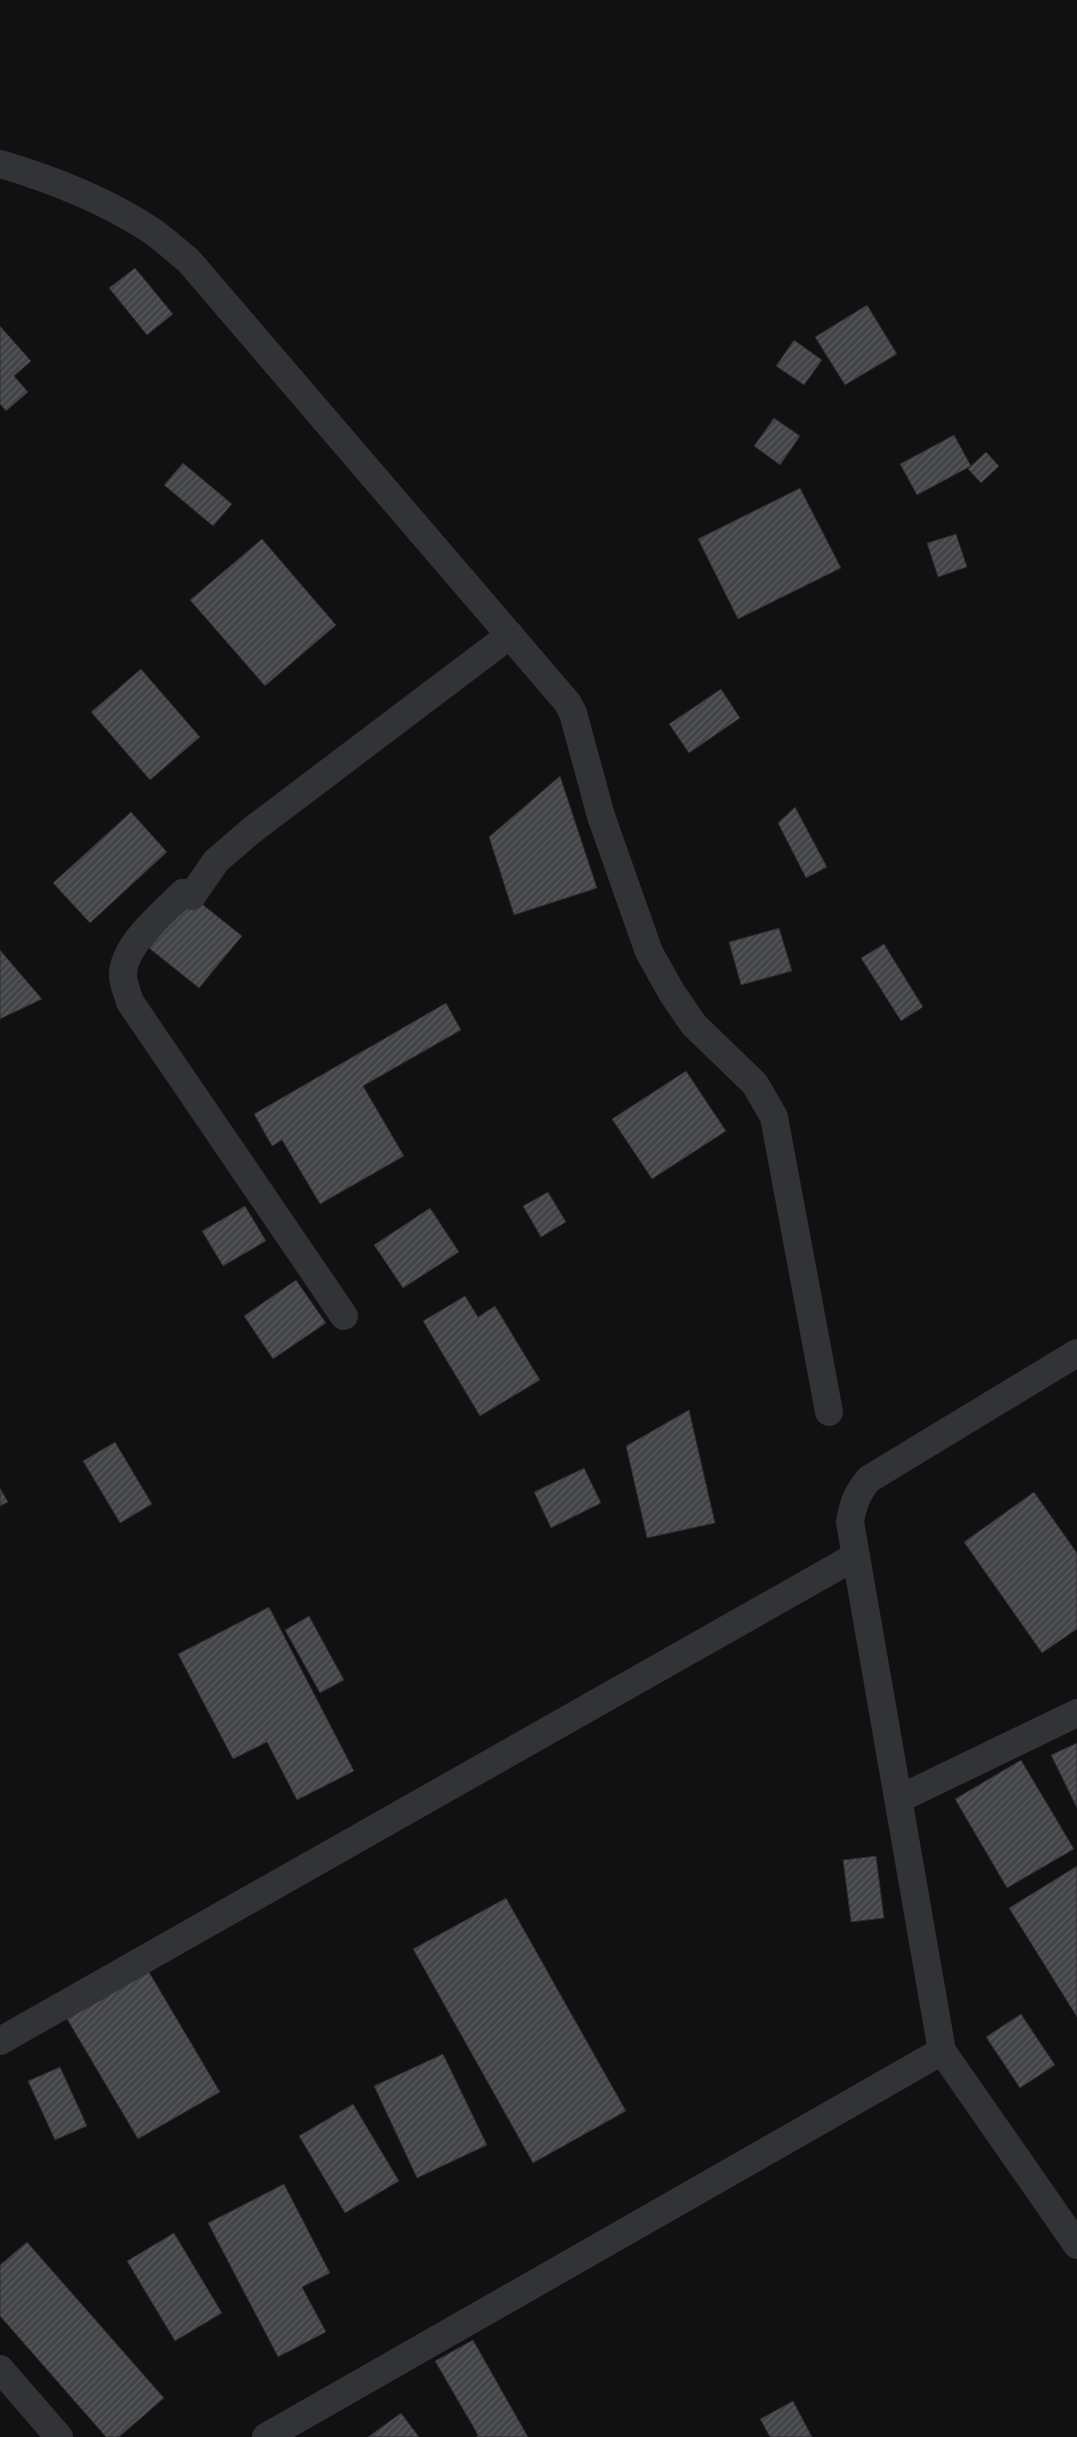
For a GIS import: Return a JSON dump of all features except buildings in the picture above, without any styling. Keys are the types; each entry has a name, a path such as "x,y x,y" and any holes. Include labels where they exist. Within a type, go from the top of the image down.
{"street":[{"path":"0,164 34,174 107,206 150,229 188,260 567,702 573,713 601,816 634,915 654,960 672,993 694,1025 754,1084 774,1117 829,1412"},
{"path":"344,1316 130,1002 123,976 126,957 145,932 183,894 192,896 216,861 252,830 510,635"},
{"path":"1077,1353 869,1478 858,1492 850,1522 942,2051 1077,2244"},
{"path":"0,2041 856,1556"},
{"path":"899,1799 1077,1713"},
{"path":"274,2435 942,2051"},
{"path":"0,2369 59,2437"}]}
